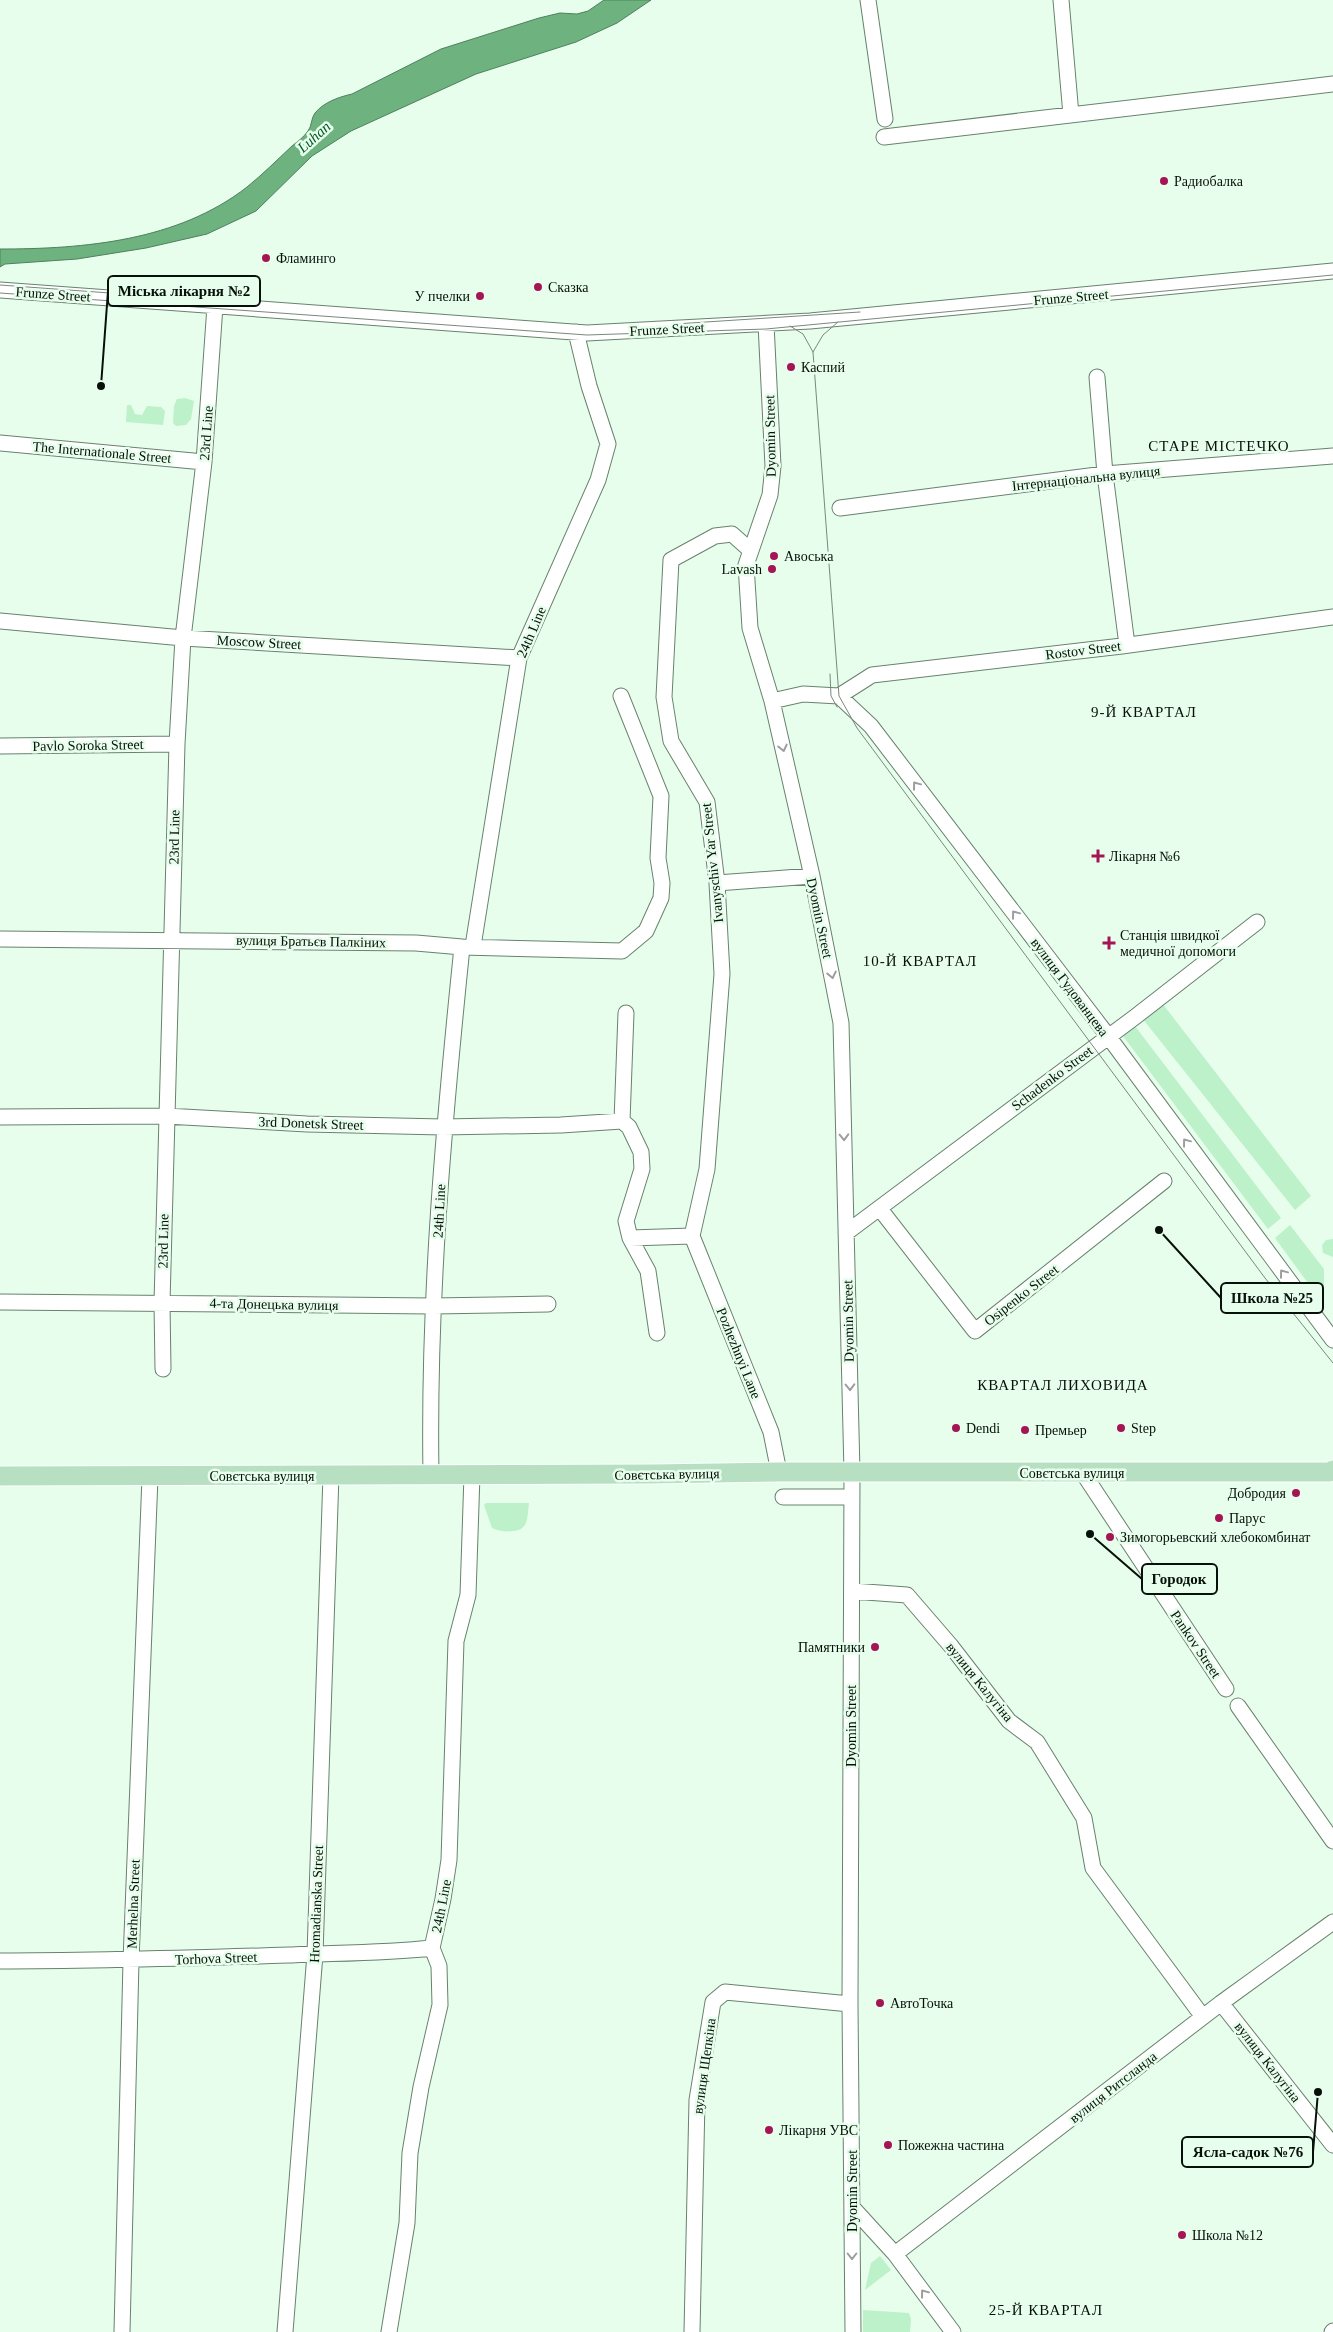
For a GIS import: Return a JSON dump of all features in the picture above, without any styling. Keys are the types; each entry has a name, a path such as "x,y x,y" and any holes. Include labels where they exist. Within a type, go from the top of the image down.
{"main road":[{"name":"Совєтська вулиця","path":"0,1476 150,1477 779,1472 1083,1473 1333,1470"}],"street":[{"path":"868,0 884,118"},
{"path":"1061,0 1072,115"},
{"path":"884,137 1333,84"},
{"name":"Frunze Street","path":"0,290 576,332 766,324 1333,271"},
{"name":"23rd Line","path":"163,1369 162,1303 176,744 183,638 204,462 215,306"},
{"name":"Dyomin Street","path":"766,324 773,466 770,495 746,564 750,628 772,700 812,876 841,1023 852,1472 850,2004 853,2332"},
{"name":"24th Line","path":"431,1475 433,1306 444,1128 468,946 519,658 598,480 608,444 589,386 576,332"},
{"path":"1097,377 1105,474 1127,645"},
{"name":"The Internationale Street","path":"0,443 204,462"},
{"name":"Інтернаціональна вулиця","path":"840,508 1105,474 1333,456"},
{"name":"Ivanyschiv Yar Street","path":"692,1236 708,1169 722,974 717,883 707,802 671,741 664,697 671,560 715,536 732,534 750,550"},
{"name":"Rostov Street","path":"839,696 872,675 1127,645 1333,617"},
{"name":"Moscow Street","path":"0,621 183,638 519,658"},
{"path":"772,700 803,694 839,696"},
{"name":"вулиця Братьєв Палкіних","path":"0,939 416,943 622,951 646,930 660,898 662,883 658,858 661,796 621,696"},
{"name":"вулиця Гудованцева","path":"839,696 871,726 1108,1036 1333,1340"},
{"name":"Pavlo Soroka Street","path":"0,746 176,744"},
{"path":"717,883 812,876"},
{"name":"Schadenko Street","path":"846,1233 1257,922"},
{"path":"626,1013 622,1121 629,1127 641,1152 642,1169 626,1221 630,1238 648,1271 657,1333"},
{"name":"3rd Donetsk Street","path":"0,1116 166,1116 306,1124 444,1128 561,1125 622,1121"},
{"name":"Osipenko Street","path":"880,1208 975,1331 1164,1181"},
{"path":"630,1238 692,1236"},
{"name":"Pozhezhnyi Lane","path":"692,1236 771,1432 779,1472"},
{"name":"4-та Донецька вулиця","path":"0,1302 433,1306 548,1304"},
{"name":"Pankov Street","path":"1083,1473 1226,1689"},
{"name":"Hromadianska Street","path":"285,2332 315,1954 331,1475"},
{"name":"24th Line","path":"389,2332 407,2223 410,2153 421,2087 440,2005 439,1966 432,1948 443,1899 449,1860 456,1642 468,1595 472,1475"},
{"name":"Merhelna Street","path":"122,2332 131,1961 150,1477"},
{"path":"783,1497 852,1497"},
{"name":"вулиця Калугіна","path":"852,1590 907,1594 951,1646 1009,1721 1038,1742 1084,1818 1093,1868 1203,2017"},
{"path":"1238,1706 1333,1841"},
{"name":"вулиця Ритсланда","path":"895,2254 1221,2003 1333,1922"},
{"name":"Torhova Street","path":"0,1961 131,1961 315,1954 382,1954 432,1948"},
{"name":"вулиця Щепкіна","path":"692,2332 697,2100 713,2002 725,1992 850,2004"},
{"name":"вулиця Калугіна","path":"1221,2003 1333,2145"},
{"path":"852,2207 895,2254 953,2332"}],"shaded area":[{"path":"185,398 194,401 191,419 186,425 176,426 173,423 174,406 177,399"},
{"path":"127,405 131,405 135,414 142,415 147,406 161,407 165,411 163,425 126,422"},
{"path":"1162,1003 1311,1196 1295,1210 1142,1018"},
{"path":"1135,1026 1281,1218 1268,1229 1123,1036"},
{"path":"1290,1225 1324,1269 1324,1305 1275,1238"},
{"path":"1333,1239 1333,1257 1323,1253 1322,1245 1326,1240"},
{"path":"486,1503 529,1503 525,1525 518,1530 510,1531 492,1528 484,1505"},
{"path":"880,2256 891,2270 865,2290 871,2263"},
{"path":"863,2310 909,2313 911,2319 910,2332 863,2332"}],"water":[{"name":"Luhan","path":"604,0 651,0 617,23 576,42 476,74 351,131 312,156 256,211 207,234 146,248 77,259 5,264 0,267 0,249 32,249 97,244 161,230 191,219 220,205 253,182 305,135 315,113 327,103 352,94 441,49 539,18 560,13 577,14 588,11"}],"tram line":[{"path":"0,293 587,335 766,329 1333,275"},
{"path":"0,285 247,303"},
{"path":"675,324 860,312"},
{"path":"813,352 823,335 838,322"},
{"path":"790,326 803,334 813,352 839,696 857,728 1265,1278 1333,1363"},
{"path":"830,674 831,696 837,707"}],"place":[{"name":"Радиобалка","path":"1164,181"},
{"name":"Фламинго","path":"266,258"},
{"name":"Сказка","path":"538,287"},
{"name":"У пчелки","path":"480,296"},
{"name":"Каспий","path":"791,367"},
{"name":"Міська лікарня №2","path":"101,386"},
{"name":"Авоська","path":"774,556"},
{"name":"Lavash","path":"772,569"},
{"name":"Лікарня №6","path":"1098,856"},
{"name":"Станція швидкої медичної допомоги","path":"1109,943"},
{"name":"Школа №25","path":"1159,1230"},
{"name":"Dendi","path":"956,1428"},
{"name":"Step","path":"1121,1428"},
{"name":"Премьер","path":"1025,1430"},
{"name":"Добродия","path":"1296,1493"},
{"name":"Парус","path":"1219,1518"},
{"name":"Городок","path":"1090,1534"},
{"name":"Зимогорьевский хлебокомбинат","path":"1110,1537"},
{"name":"Памятники","path":"875,1647"},
{"name":"АвтоТочка","path":"880,2003"},
{"name":"Ясла-садок №76","path":"1318,2092"},
{"name":"Лікарня УВС","path":"769,2130"},
{"name":"Пожежна частина","path":"888,2145"},
{"name":"Школа №12","path":"1182,2235"}],"district":[{"name":"СТАРЕ МІСТЕЧКО","path":"1219,446"},
{"name":"9-Й КВАРТАЛ","path":"1144,712"},
{"name":"10-Й КВАРТАЛ","path":"920,961"},
{"name":"КВАРТАЛ ЛИХОВИДА","path":"1063,1385"},
{"name":"25-Й КВАРТАЛ","path":"1046,2310"}]}
